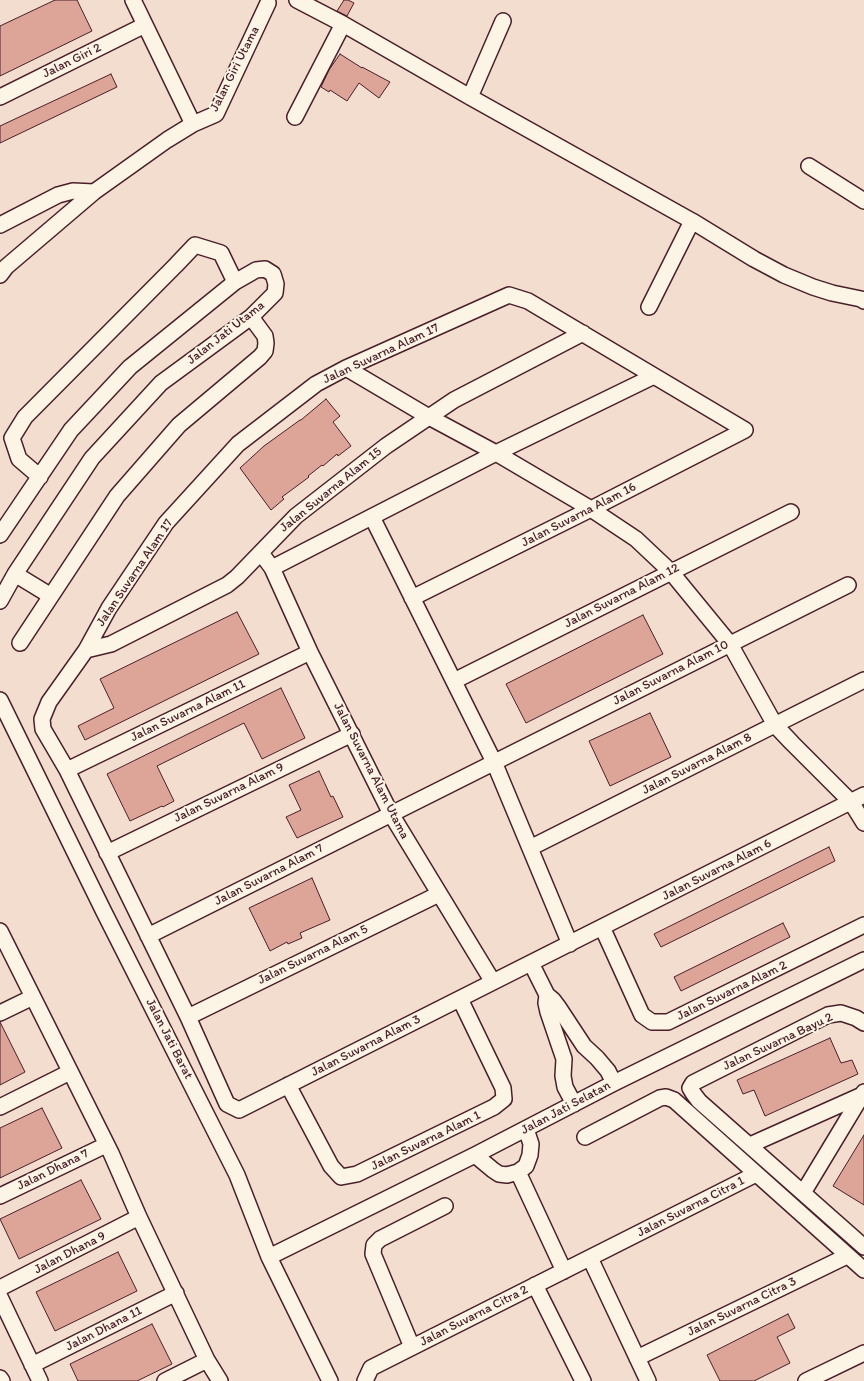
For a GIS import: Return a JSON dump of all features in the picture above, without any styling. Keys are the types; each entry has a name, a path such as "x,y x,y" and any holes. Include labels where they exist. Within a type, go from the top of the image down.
{"street":[{"path":"133,0 193,124"},
{"path":"297,0 343,24 470,98 692,221 754,259 784,275 832,293 863,298"},
{"name":"Jalan Giri Utama","path":"0,275 6,267 94,192 167,140 193,124 216,114 268,3"},
{"path":"470,98 503,21"},
{"path":"295,117 343,24"},
{"name":"Jalan Giri 2","path":"0,97 145,25"},
{"path":"809,166 864,201"},
{"path":"0,225 58,195 73,191 94,192"},
{"path":"649,307 692,221"},
{"path":"40,476 19,459 12,438 25,417 195,245 221,254 235,282"},
{"name":"Jalan Jati Utama","path":"0,535 71,430 130,366 235,282 256,270 265,268 273,274 276,284 275,293 251,317 161,383 92,458 15,574 0,601"},
{"name":"Jalan Suvarna Alam 17","path":"239,1110 227,1104 188,1017 67,770 43,729 42,719 49,702 86,650 109,608 166,523 238,444 316,384 346,368 509,295 528,301 583,333"},
{"path":"20,643 117,496 179,425 260,357 265,351 265,336 251,317"},
{"path":"583,333 654,376"},
{"name":"Jalan Suvarna Alam 15","path":"86,650 111,644 227,585 237,577 296,516 386,446 454,400 583,333"},
{"path":"346,368 591,509 636,539 671,572 730,644 775,725 792,743 858,799 864,823"},
{"path":"272,568 496,453 654,376"},
{"name":"Jalan Suvarna Alam 16","path":"412,598 745,430 654,376"},
{"name":"Jalan Suvarna Alam 12","path":"454,681 791,512"},
{"path":"372,517 494,762 570,944"},
{"name":"Jalan Suvarna Alam Utama","path":"260,553 272,568 310,652 391,814 493,982"},
{"path":"15,574 51,596"},
{"name":"Jalan Suvarna Alam 10","path":"391,814 848,585"},
{"name":"Jalan Suvarna Alam 11","path":"67,770 310,652"},
{"name":"Jalan Suvarna Alam 8","path":"530,848 864,680"},
{"name":"Jalan Jati Barat","path":"0,700 104,912 238,1175 269,1257 330,1381"},
{"name":"Jalan Suvarna Alam 9","path":"107,852 352,734"},
{"name":"Jalan Suvarna Alam 6","path":"531,963 858,799"},
{"name":"Jalan Suvarna Alam 7","path":"148,936 391,814"},
{"name":"Jalan Suvarna Alam 5","path":"188,1017 439,894"},
{"name":"Jalan Suvarna Alam 2","path":"602,928 642,1015 652,1022 668,1022 864,926"},
{"path":"0,930 111,1153 139,1217 176,1292 207,1360 220,1381"},
{"name":"Jalan Jati Selatan","path":"269,1257 864,960"},
{"path":"531,963 547,995 559,1008 584,1046 608,1070 614,1084"},
{"name":"Jalan Suvarna Alam 3","path":"239,1110 531,963"},
{"path":"547,995 546,1003 548,1012 564,1059 565,1087 574,1104"},
{"path":"0,1013 33,997"},
{"name":"Jalan Suvarna Alam 1","path":"288,1086 331,1166 341,1177 356,1174 494,1107 504,1099 503,1088 460,999"},
{"name":"Jalan Suvarna Bayu 2","path":"750,1145 692,1093 690,1088 693,1083 828,1015 841,1013 856,1018 864,1023"},
{"path":"0,1107 70,1072"},
{"path":"863,1094 750,1145 864,1247"},
{"path":"803,1193 863,1094"},
{"name":"Jalan Suvarna Citra 1","path":"564,1271 756,1174 670,1098 660,1098 585,1137"},
{"path":"475,1155 492,1170 499,1174 506,1175 518,1172 526,1166 530,1155 531,1144 526,1129"},
{"name":"Jalan Dhana 7","path":"0,1196 106,1145"},
{"path":"518,1172 564,1271"},
{"path":"756,1174 864,1270"},
{"name":"Jalan Suvarna Citra 2","path":"412,1348 373,1254 374,1245 380,1239 445,1206"},
{"name":"Jalan Dhana 9","path":"0,1288 139,1217"},
{"name":"Jalan Suvarna Citra 3","path":"637,1358 847,1256"},
{"path":"590,1258 648,1381"},
{"name":"Jalan Suvarna Citra 2","path":"368,1375 412,1348 564,1271"},
{"path":"535,1285 583,1381"},
{"name":"Jalan Dhana 11","path":"32,1365 176,1292"},
{"path":"0,1297 40,1381"},
{"path":"806,1381 864,1353"},
{"path":"165,1381 207,1360"}],"building":[{"path":"55,0 77,0 92,31 0,76 0,26"},
{"path":"344,0 354,3 347,16 337,11"},
{"path":"340,54 362,68 390,82 379,98 359,83 347,101 330,90 329,92 321,87 329,70"},
{"path":"111,74 117,87 0,143 0,126"},
{"path":"326,399 340,416 333,422 351,446 338,456 337,454 308,476 309,477 282,497 284,499 271,510 240,468 264,446 301,420"},
{"path":"237,612 259,654 85,740 78,726 114,708 100,679"},
{"path":"643,615 663,654 526,723 506,684"},
{"path":"281,688 305,738 262,759 244,723 157,766 174,801 130,821 107,774"},
{"path":"650,713 671,757 610,786 589,741"},
{"path":"319,771 331,797 333,796 343,817 297,838 286,817 301,810 289,785"},
{"path":"829,847 835,861 661,947 654,934"},
{"path":"312,878 330,920 300,933 302,938 288,944 287,942 270,951 249,908"},
{"path":"783,923 790,937 681,991 674,977"},
{"path":"0,1022 25,1072 0,1085"},
{"path":"830,1038 841,1063 852,1060 858,1074 765,1116 754,1090 743,1094 737,1080"},
{"path":"42,1108 62,1148 0,1178 0,1128"},
{"path":"864,1135 864,1205 833,1186"},
{"path":"81,1180 101,1219 19,1259 0,1219"},
{"path":"118,1252 137,1291 55,1331 36,1292"},
{"path":"788,1314 795,1328 777,1337 790,1363 754,1381 720,1381 707,1355"},
{"path":"152,1324 172,1364 137,1381 78,1381 70,1364"}]}
